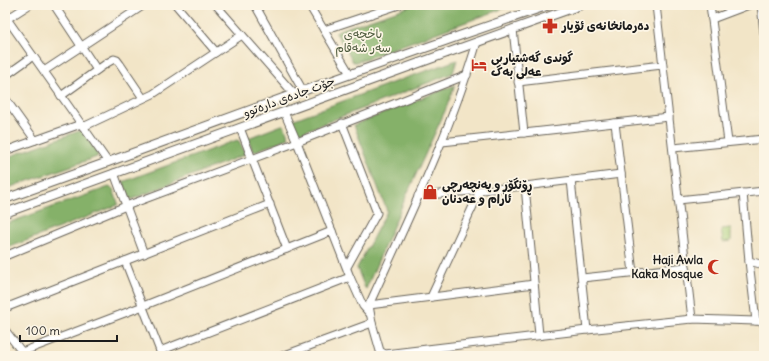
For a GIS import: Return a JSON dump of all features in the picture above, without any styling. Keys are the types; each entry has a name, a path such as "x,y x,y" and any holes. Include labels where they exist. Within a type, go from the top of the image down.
{"main road":[{"name":"جۆت جادەی دارەتوو","path":"5,199 294,94 549,5"},
{"name":"جۆت جادەی دارەتوو","path":"5,213 581,5"},
{"path":"352,74 359,85"}],"street":[{"path":"28,5 6,18 108,162"},
{"path":"54,5 97,70"},
{"path":"44,71 144,5"},
{"path":"176,5 216,52"},
{"path":"216,5 294,94"},
{"path":"255,5 303,91"},
{"path":"310,5 352,74"},
{"path":"656,5 692,319"},
{"path":"710,5 728,142"},
{"path":"712,19 749,5"},
{"path":"761,5 764,33"},
{"path":"324,30 396,6"},
{"path":"513,29 524,133"},
{"path":"5,151 82,125 153,94 242,35"},
{"path":"477,42 467,75 442,142 369,305 372,323 380,350 385,354 539,335 692,319 764,322"},
{"path":"5,76 34,56"},
{"path":"61,96 110,60 114,59 117,60 143,98"},
{"path":"518,82 662,65"},
{"path":"5,256 126,206 297,142 467,75"},
{"path":"281,79 290,82 296,77"},
{"path":"6,100 35,140"},
{"path":"284,112 350,277 363,306 370,314"},
{"path":"442,142 669,117"},
{"path":"342,123 377,213 347,267"},
{"path":"615,123 633,273"},
{"path":"240,128 287,249"},
{"path":"672,148 764,138"},
{"path":"114,173 144,254"},
{"path":"418,196 525,186 621,174"},
{"path":"571,180 587,330"},
{"path":"525,186 539,335"},
{"path":"431,297 480,190"},
{"path":"678,200 764,191"},
{"path":"743,193 756,321"},
{"path":"5,308 270,204"},
{"path":"5,330 22,352 332,231"},
{"path":"125,261 161,353 350,277"},
{"path":"749,261 764,265"},
{"path":"582,278 686,267"},
{"path":"369,305 534,284"},
{"path":"282,356 372,323"}],"green space":[{"name":"باخچەی سەر شەقام","path":"414,5 513,5 353,62 336,32"},
{"path":"457,60 453,73 297,134 291,120 397,81"},
{"path":"455,85 445,111 366,289 357,268 387,211 354,125"},
{"path":"284,125 289,138 253,152 248,138"},
{"path":"79,131 83,131 98,154 97,157 5,189 5,158"},
{"path":"237,140 245,153 244,155 130,199 123,182"},
{"path":"109,187 113,189 118,205 5,249 5,224"},
{"path":"731,228 731,241 723,242 721,229"}],"place":[{"name":"دەرمانخانەی ئۆیار","path":"550,26"},
{"name":"گوندی گەشتیاریی عەلی بەگ","path":"479,65"},
{"name":"ڕۆنگۆڕ و پەنچەرچی ئارام و عەدنان","path":"430,192"},
{"name":"Haji Awla Kaka Mosque","path":"715,267"}]}
